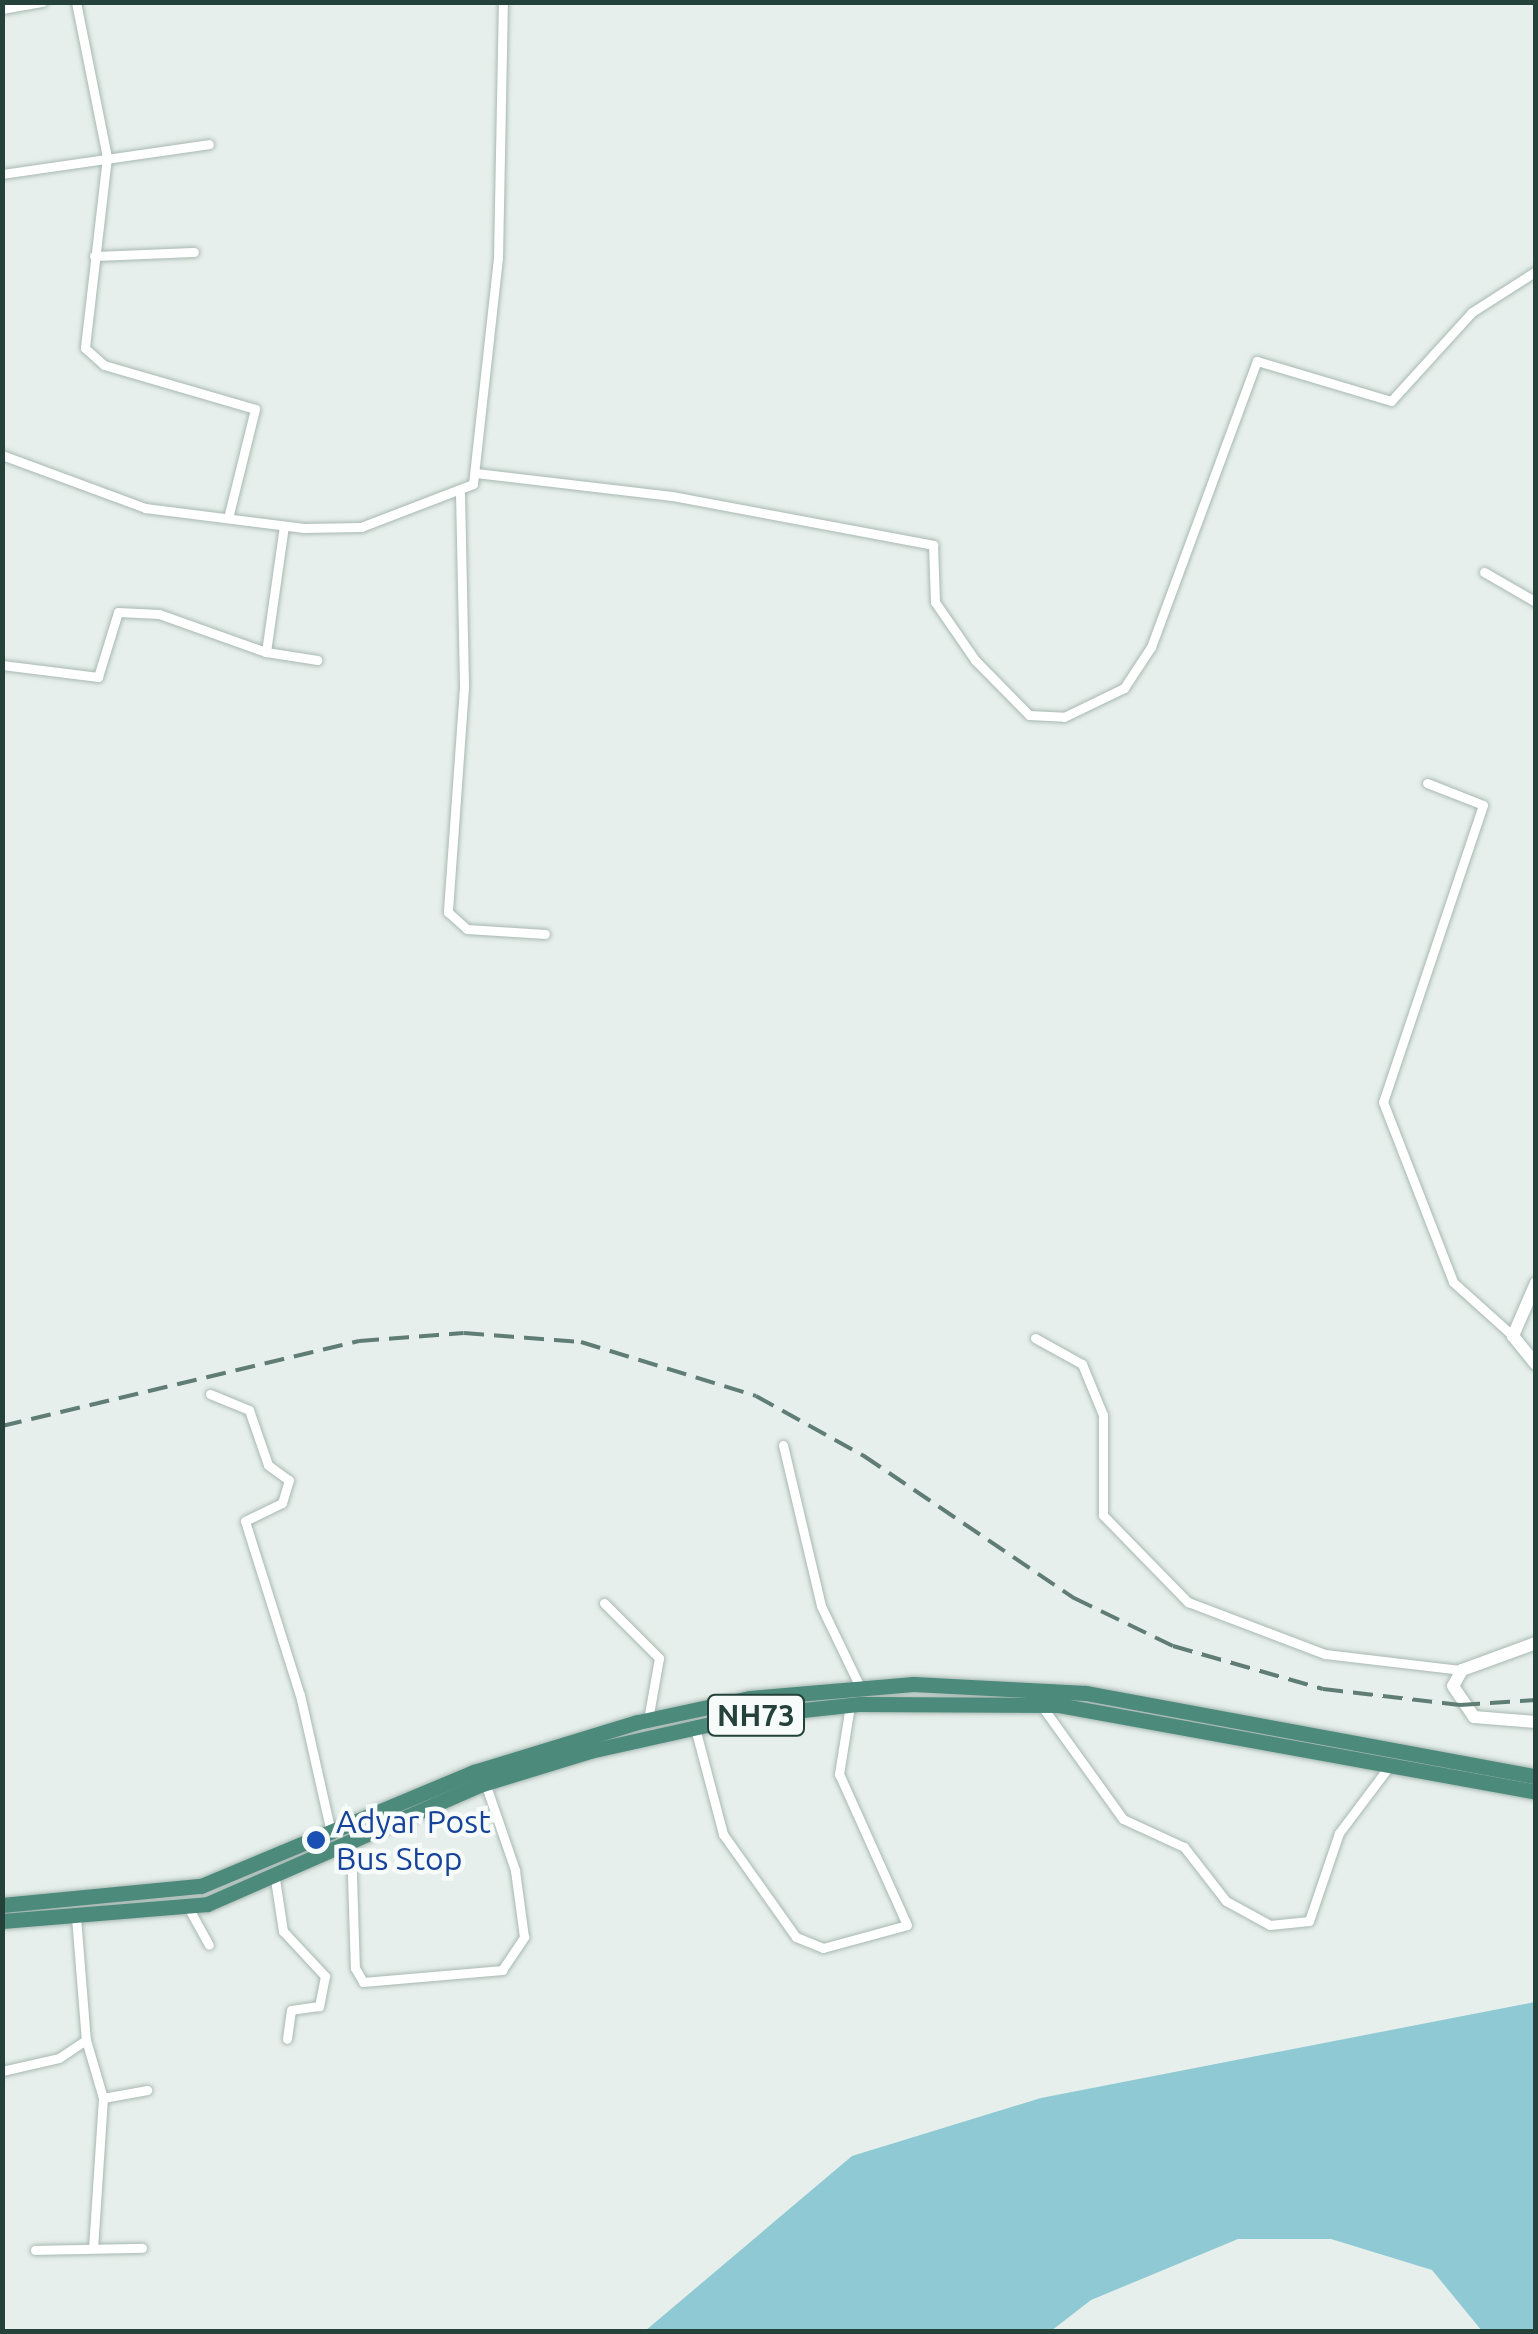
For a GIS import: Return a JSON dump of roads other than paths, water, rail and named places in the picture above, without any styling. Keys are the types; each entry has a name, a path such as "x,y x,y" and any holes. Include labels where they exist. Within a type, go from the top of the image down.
{"highway":[{"name":"NH73","path":"2,1905 200,1886 331,1833 648,1720 862,1689 1086,1693 1536,1776"},
{"name":"NH73","path":"2,1921 188,1907 274,1879 352,1844 462,1785 485,1783 695,1728 850,1705 1041,1705 1536,1792"}],"main road":[{"path":"1536,1283 1513,1336 1536,1364"},
{"path":"1536,1642 1462,1670 1454,1696 1474,1717 1536,1722"}],"street":[{"path":"2,9 42,2"},
{"path":"76,2 107,157 94,256 89,357 254,409 228,518"},
{"path":"2,454 145,508 284,526 360,527 460,493 476,473 498,258 504,2"},
{"path":"2,174 209,144"},
{"path":"94,256 194,252"},
{"path":"476,473 672,496 933,545 935,602 975,660 1030,715 1064,717 1124,688 1150,646 1257,362 1391,401 1472,312 1536,271"},
{"path":"460,493 464,686 448,912 468,929 545,934"},
{"path":"266,652 284,526"},
{"path":"1484,572 1536,602"},
{"path":"2,666 89,681 98,677 112,618 132,611 266,652 318,660"},
{"path":"1426,783 1482,805 1383,1102 1452,1282 1513,1336"},
{"path":"1035,1338 1082,1364 1102,1415 1102,1515 1188,1602 1325,1654 1462,1670"},
{"path":"210,1394 249,1410 268,1466 289,1480 282,1503 244,1521 300,1695 331,1833"},
{"path":"783,1444 820,1606 862,1689"},
{"path":"604,1603 659,1658 648,1720"},
{"path":"695,1728 723,1834 796,1937 823,1948 908,1925 839,1774 850,1705"},
{"path":"1041,1705 1123,1820 1184,1846 1226,1901 1270,1925 1309,1921 1339,1833 1390,1765"},
{"path":"352,1844 355,1968 363,1982 502,1970 524,1937 515,1870 485,1783"},
{"path":"274,1879 283,1931 325,1976 319,2006 291,2010 287,2039"},
{"path":"188,1907 209,1945"},
{"path":"76,1917 86,2040 104,2098 93,2246"},
{"path":"2,2071 59,2058 86,2040"},
{"path":"104,2098 147,2090"},
{"path":"35,2250 142,2248"}],"water":[{"path":"1535,2002 1535,2331 1482,2331 1432,2270 1331,2239 1238,2239 1091,2300 1051,2331 645,2331 852,2156 1041,2098"}],"railway":[{"path":"2,1426 359,1341 464,1333 581,1342 756,1396 864,1456 1074,1598 1173,1646 1323,1689 1460,1705 1536,1700"}],"place":[{"name":"Adyar Post Bus Stop","path":"316,1840"}]}
